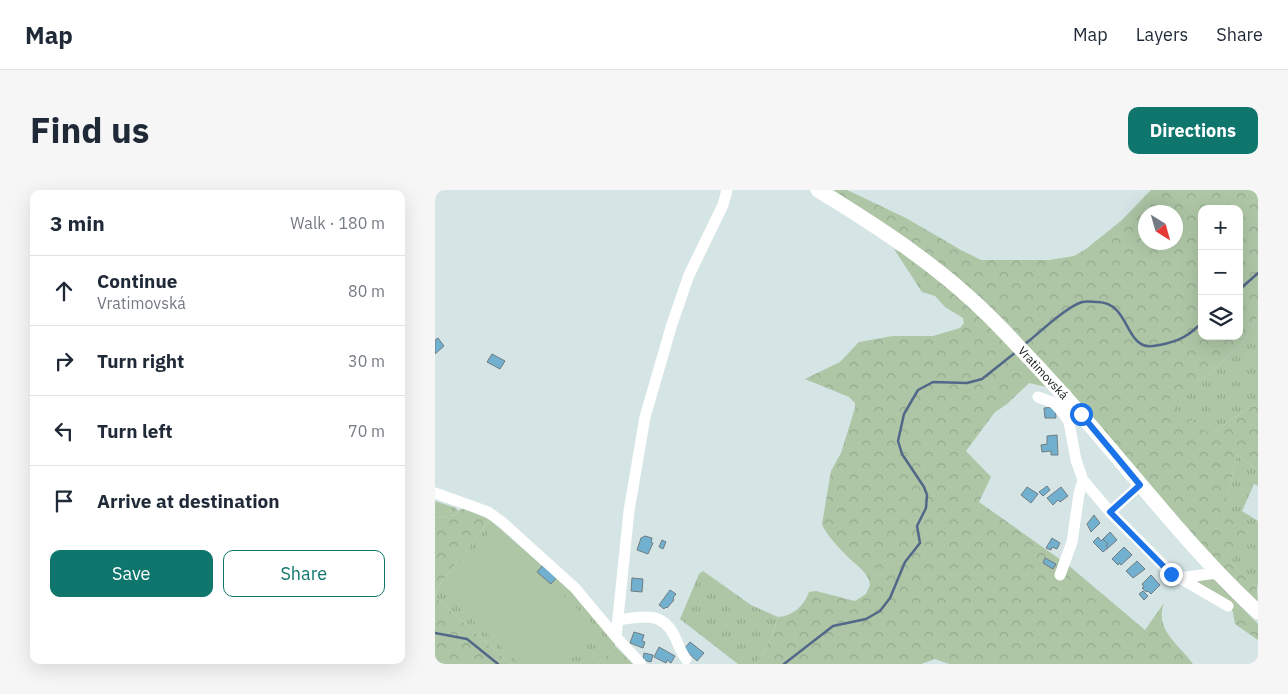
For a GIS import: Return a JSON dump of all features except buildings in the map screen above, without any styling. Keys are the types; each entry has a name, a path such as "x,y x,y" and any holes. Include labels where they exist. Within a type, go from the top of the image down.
{"main road":[{"name":"Vratimovská","path":"818,190 895,239 940,274 990,317 1081,414 1217,573 1258,612"}],"street":[{"path":"616,637 629,511 645,417 671,324 689,275 723,205 727,190"},
{"path":"1038,397 1054,403 1064,414 1069,422 1075,460 1083,480 1110,512 1171,574 1228,606"},
{"path":"1060,574 1072,542 1083,480"},
{"path":"1110,512 1140,485"},
{"path":"435,493 488,512 502,522 575,588 641,664"},
{"path":"1179,578 1217,573"},
{"path":"618,620 647,616 657,618 667,625 676,640 679,650 686,659"}],"green space":[{"path":"833,190 847,190 906,218 981,260 1049,260 1074,256 1086,249 1122,220 1151,190 1258,190 1258,317 1244,341 1209,374 1165,402 1210,434 1258,402 1258,470 1237,455 1225,506 1246,532 1231,562 1257,589 1258,605 1222,569 1010,326 955,275 909,240"},
{"path":"894,249 914,259 948,287 1051,388 1029,383 1007,404 995,412 966,451 991,477 979,502 1068,565 1145,630 1164,603 1162,621 1165,629 1193,664 949,664 935,659 921,664 757,664 773,633 778,617 788,615 797,609 804,602 809,592 816,591 855,601 866,594 870,585 864,572 836,544 822,524 831,471 841,453 855,403 849,397 805,379 840,362 859,342 893,336 933,336 960,328 964,323 963,318 945,307 935,296 922,292"},
{"path":"1258,317 1258,402 1210,434 1164,402 1209,374 1244,341"},
{"path":"1237,455 1258,470 1258,486 1254,484 1242,511 1258,521 1257,589 1231,562 1225,506"},
{"path":"435,501 456,508 455,515 435,518"},
{"path":"464,508 490,520 437,588 436,598 511,664 435,664 435,518 455,515 457,511"},
{"path":"490,520 572,592 615,642 615,646 597,664 511,664 436,598 437,588"},
{"path":"492,529 593,624 557,664 519,664 439,588"},
{"path":"703,571 751,605 778,617 773,633 757,664 738,664 680,619 699,574"},
{"path":"1209,577 1216,581 1258,624 1258,640 1235,624 1230,607 1197,582"},
{"path":"615,646 633,664 597,664"}],"waterway":[{"path":"1243,286 1258,273"},
{"path":"1024,345 1060,315 1082,302 1098,302 1114,308 1137,341 1147,346 1178,340 1198,326"},
{"path":"784,664 833,626 866,619 880,611 890,598 905,562 920,543 917,526 926,508 927,495 924,487 902,454 898,441 904,414 918,390 933,382 967,383 982,379 1016,352"},
{"path":"435,633 467,639 498,664"}],"route":[{"path":"1081,414 1140,485 1110,512 1171,574"}]}
